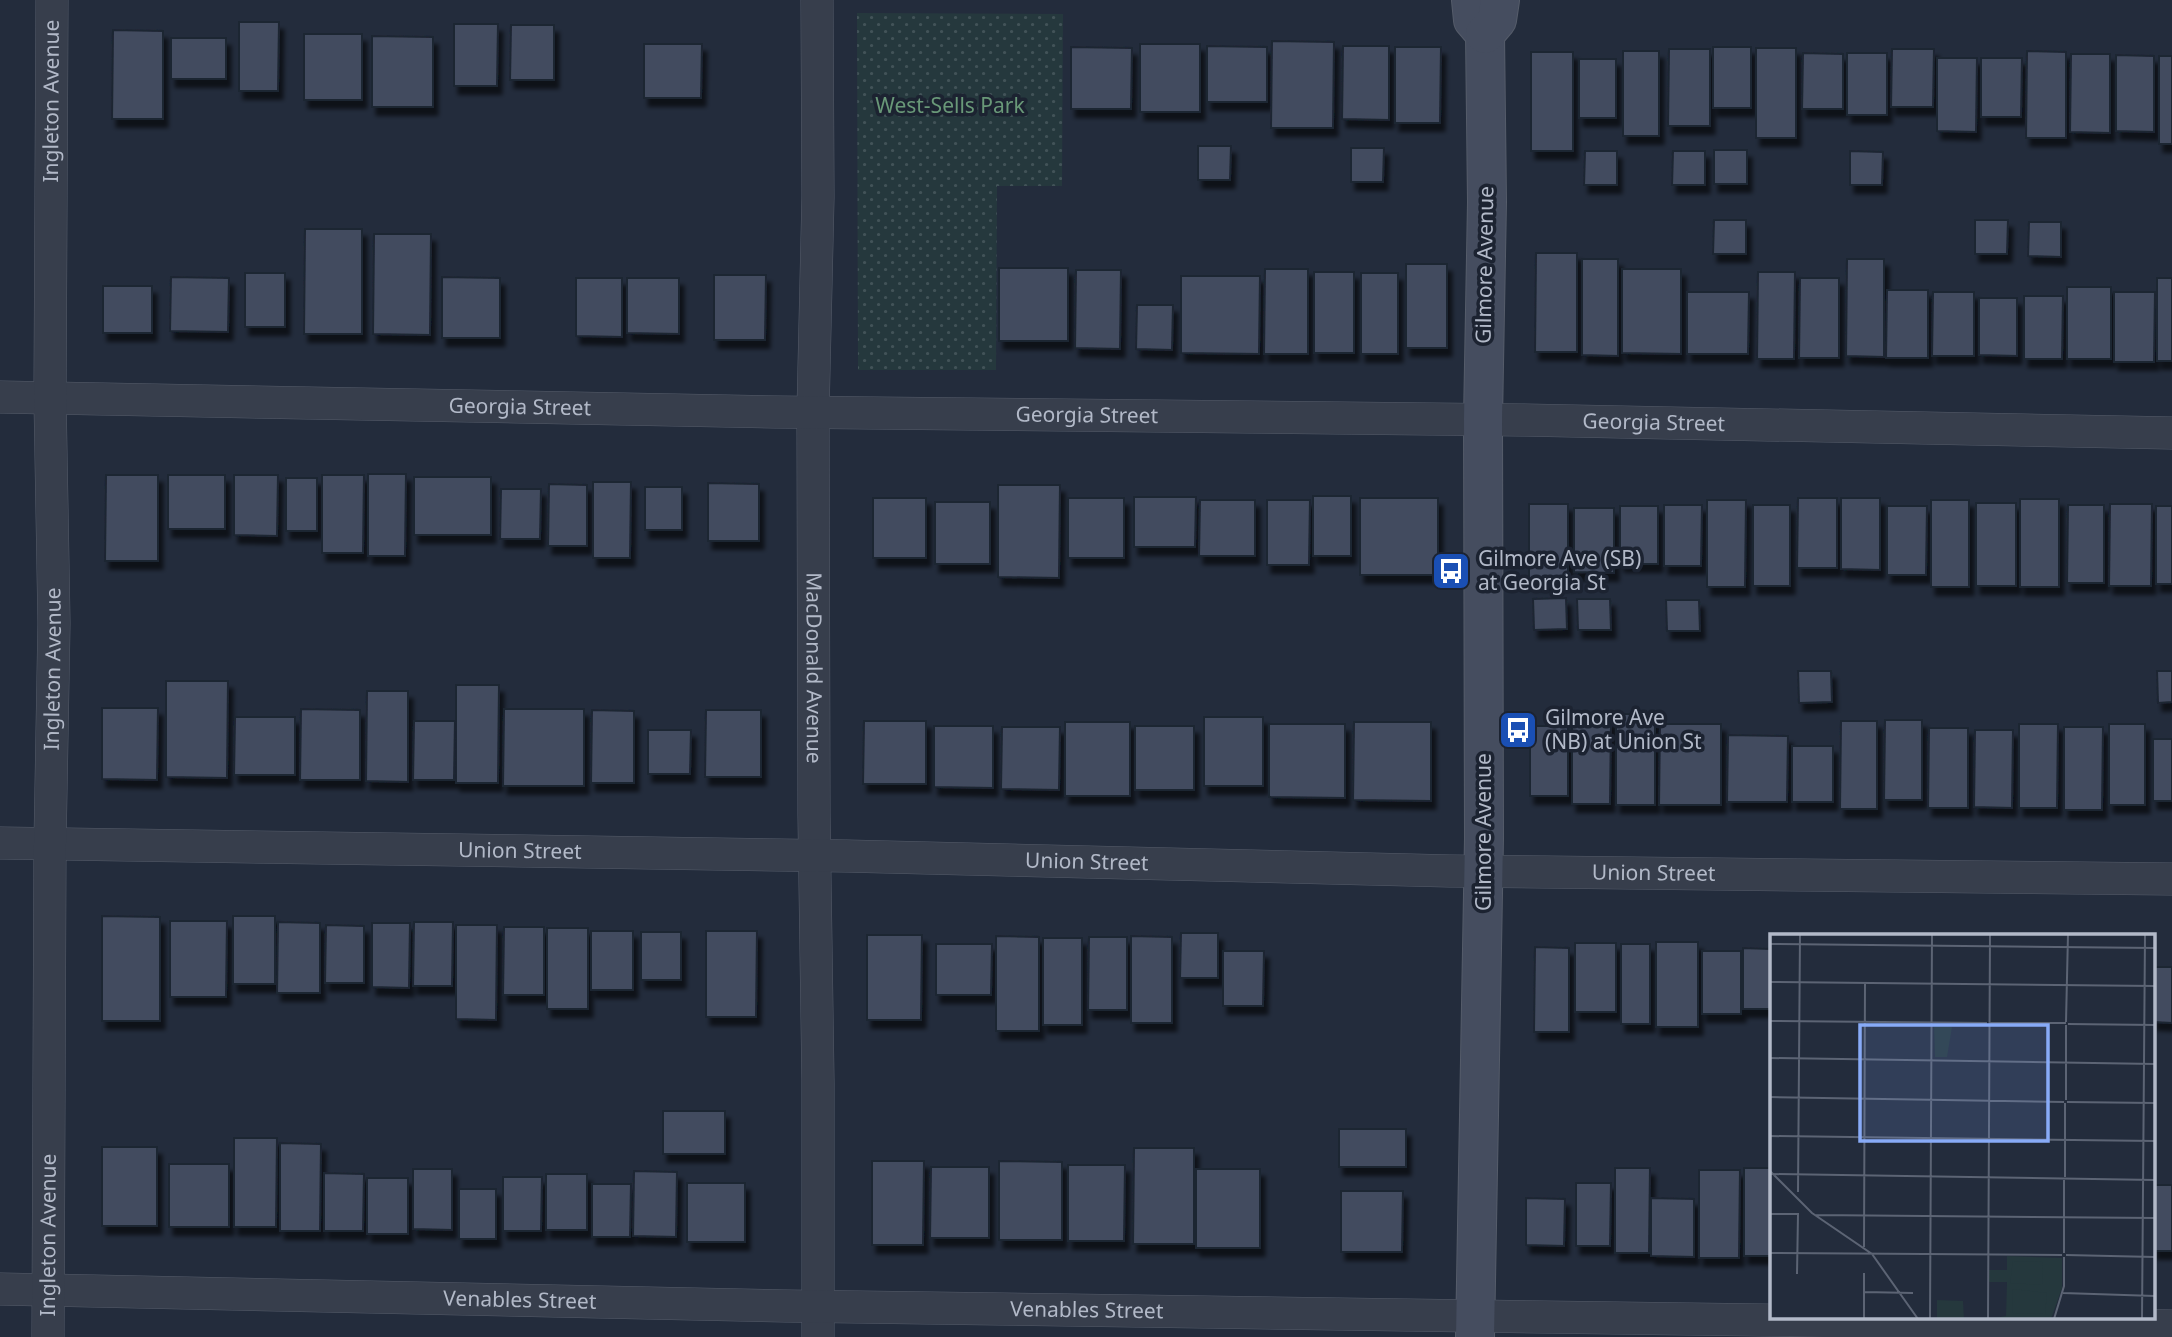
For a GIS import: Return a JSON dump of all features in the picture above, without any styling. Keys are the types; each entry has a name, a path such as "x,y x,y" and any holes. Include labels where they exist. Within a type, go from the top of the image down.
{"street":[{"name":"Ingleton Avenue","path":"48,1337 50,844 54,623 50,398 51,0"},
{"name":"MacDonald Avenue","path":"817,0 818,197 814,412 818,1322"},
{"name":"Gilmore Avenue","path":"1475,1327 1484,871 1483,419 1487,202 1485,11"},
{"name":"Georgia Street","path":"0,397 814,412 1483,419 2172,433"},
{"name":"Union Street","path":"0,843 815,856 1484,871 2172,879"},
{"name":"Venables Street","path":"0,1289 818,1322 1475,1327 2172,1326"}],"green space":[{"name":"West-Sells Park","path":"857,13 1063,14 1062,186 997,186 996,370 858,370"}],"building":[{"path":"239,22 279,22 278,91 239,91"},
{"path":"454,24 498,24 497,86 454,86"},
{"path":"511,25 554,25 554,80 510,80"},
{"path":"113,30 163,31 163,119 112,119"},
{"path":"304,34 362,34 362,100 304,100"},
{"path":"372,36 433,37 433,107 372,107"},
{"path":"171,38 226,38 226,79 171,79"},
{"path":"1272,41 1334,42 1333,128 1271,128"},
{"path":"644,44 702,44 701,98 644,98"},
{"path":"1140,44 1200,44 1200,112 1140,112"},
{"path":"1207,46 1267,47 1267,102 1207,102"},
{"path":"1343,46 1389,46 1389,120 1342,119"},
{"path":"1071,47 1132,48 1131,109 1071,109"},
{"path":"1395,47 1441,47 1440,123 1395,123"},
{"path":"1713,47 1751,47 1751,108 1713,108"},
{"path":"1756,48 1796,48 1796,138 1756,138"},
{"path":"1669,49 1710,49 1710,126 1668,126"},
{"path":"1892,49 1934,49 1933,107 1891,107"},
{"path":"1623,51 1659,51 1659,136 1623,136"},
{"path":"2027,51 2066,52 2066,138 2026,138"},
{"path":"1531,52 1573,52 1573,151 1531,151"},
{"path":"1803,53 1843,54 1843,109 1802,109"},
{"path":"1847,53 1887,53 1887,115 1847,115"},
{"path":"2071,54 2110,54 2110,133 2070,132"},
{"path":"2116,55 2154,56 2154,132 2116,131"},
{"path":"2159,56 2172,56 2172,144 2159,144"},
{"path":"1937,58 1977,58 1976,132 1937,131"},
{"path":"1981,58 2022,58 2021,117 1981,117"},
{"path":"1579,59 1616,59 1616,118 1579,118"},
{"path":"1198,146 1231,146 1230,180 1198,180"},
{"path":"1351,148 1384,148 1383,182 1351,182"},
{"path":"1714,150 1747,150 1747,184 1714,184"},
{"path":"1585,151 1617,151 1617,185 1584,185"},
{"path":"1673,151 1705,151 1705,185 1672,185"},
{"path":"1850,151 1883,152 1882,185 1850,185"},
{"path":"1714,220 1746,220 1746,254 1713,254"},
{"path":"1975,220 2008,220 2007,254 1975,254"},
{"path":"2029,222 2061,222 2061,257 2028,256"},
{"path":"305,229 362,229 362,334 304,334"},
{"path":"374,234 431,234 430,335 373,334"},
{"path":"1536,253 1577,253 1577,352 1535,352"},
{"path":"1582,259 1618,259 1618,356 1582,355"},
{"path":"1847,259 1884,259 1884,357 1846,356"},
{"path":"1406,264 1447,264 1447,348 1406,348"},
{"path":"999,268 1068,268 1068,341 999,341"},
{"path":"1265,269 1308,269 1308,354 1264,354"},
{"path":"1622,269 1681,269 1681,354 1622,353"},
{"path":"1076,270 1121,270 1120,349 1075,348"},
{"path":"1314,272 1354,272 1354,353 1314,353"},
{"path":"1758,272 1795,272 1794,359 1757,359"},
{"path":"245,273 285,273 285,327 245,327"},
{"path":"1361,273 1398,273 1398,354 1361,354"},
{"path":"714,275 766,275 765,340 714,340"},
{"path":"1181,276 1260,276 1259,354 1181,353"},
{"path":"171,277 229,278 228,332 170,331"},
{"path":"442,277 500,278 500,338 442,338"},
{"path":"576,278 622,278 622,337 576,336"},
{"path":"627,278 679,278 679,334 627,333"},
{"path":"1800,278 1839,278 1839,358 1799,358"},
{"path":"2157,278 2172,278 2172,361 2157,361"},
{"path":"103,286 152,286 152,333 103,333"},
{"path":"2067,287 2111,287 2111,359 2067,359"},
{"path":"1887,290 1928,290 1928,358 1886,358"},
{"path":"1687,292 1749,292 1748,354 1687,354"},
{"path":"1933,292 1974,292 1974,356 1932,356"},
{"path":"2114,292 2155,292 2154,362 2114,362"},
{"path":"2024,296 2063,296 2062,359 2024,359"},
{"path":"1979,298 2017,298 2017,356 1979,355"},
{"path":"1137,305 1173,305 1172,350 1136,349"},
{"path":"368,474 406,474 405,556 368,556"},
{"path":"106,475 158,475 158,561 105,561"},
{"path":"168,475 225,475 225,529 168,529"},
{"path":"234,475 278,475 277,536 234,535"},
{"path":"322,475 364,475 363,553 322,553"},
{"path":"414,477 491,477 491,535 414,535"},
{"path":"286,478 317,478 317,531 286,531"},
{"path":"593,482 631,482 630,558 593,558"},
{"path":"708,483 759,484 759,541 708,541"},
{"path":"549,484 587,485 587,546 548,546"},
{"path":"998,485 1060,485 1059,578 998,577"},
{"path":"645,487 682,487 682,530 645,530"},
{"path":"501,489 541,489 540,539 500,539"},
{"path":"1313,496 1351,496 1351,556 1313,556"},
{"path":"1134,497 1196,497 1195,547 1134,547"},
{"path":"873,498 926,498 926,558 873,558"},
{"path":"1068,498 1124,498 1124,558 1068,558"},
{"path":"1360,498 1438,498 1438,575 1360,575"},
{"path":"1798,498 1837,498 1837,568 1797,568"},
{"path":"1841,498 1880,498 1880,570 1841,569"},
{"path":"2020,499 2059,499 2059,587 2020,587"},
{"path":"1200,500 1255,500 1255,556 1199,556"},
{"path":"1267,500 1310,500 1309,565 1267,565"},
{"path":"1707,500 1746,500 1745,587 1707,587"},
{"path":"1931,500 1969,500 1969,587 1931,587"},
{"path":"935,502 990,502 990,564 935,564"},
{"path":"1976,503 2016,503 2016,586 1976,586"},
{"path":"1529,504 1568,504 1568,582 1529,582"},
{"path":"2110,504 2152,504 2151,586 2109,586"},
{"path":"1664,505 1702,505 1701,566 1664,566"},
{"path":"1753,505 1790,505 1790,586 1753,586"},
{"path":"2068,505 2104,505 2104,583 2067,583"},
{"path":"1620,506 1658,506 1658,564 1620,564"},
{"path":"1887,506 1927,506 1926,575 1887,575"},
{"path":"2156,506 2172,506 2172,584 2156,584"},
{"path":"1574,508 1614,508 1614,573 1574,572"},
{"path":"1566,598 1567,629 1534,630 1533,599"},
{"path":"1577,599 1610,599 1611,630 1578,630"},
{"path":"1666,600 1699,600 1700,631 1667,631"},
{"path":"1798,671 1831,671 1832,702 1799,703"},
{"path":"2157,671 2172,671 2172,702 2158,703"},
{"path":"166,681 228,681 227,778 166,777"},
{"path":"456,685 499,685 498,783 456,783"},
{"path":"367,691 408,691 408,782 366,781"},
{"path":"102,708 158,708 157,780 102,779"},
{"path":"301,709 360,710 360,780 300,780"},
{"path":"504,709 584,709 584,786 503,786"},
{"path":"592,710 634,711 634,783 591,783"},
{"path":"706,710 761,710 761,777 705,777"},
{"path":"1616,714 1655,714 1655,805 1616,805"},
{"path":"235,717 295,717 295,775 234,775"},
{"path":"1204,717 1263,717 1263,786 1204,786"},
{"path":"1572,719 1611,719 1610,804 1572,804"},
{"path":"1885,720 1922,720 1922,800 1884,800"},
{"path":"414,721 455,721 454,780 413,780"},
{"path":"864,721 926,721 926,784 863,784"},
{"path":"1841,721 1877,721 1877,809 1840,809"},
{"path":"1065,722 1130,722 1130,796 1065,796"},
{"path":"1354,722 1431,722 1431,801 1353,800"},
{"path":"1269,724 1345,724 1345,798 1269,797"},
{"path":"1660,724 1721,724 1721,805 1659,805"},
{"path":"2019,724 2058,724 2057,808 2019,808"},
{"path":"2109,724 2145,724 2145,805 2109,805"},
{"path":"934,726 993,726 993,788 934,787"},
{"path":"1135,726 1194,726 1194,790 1135,790"},
{"path":"1530,726 1568,726 1568,796 1530,796"},
{"path":"1002,727 1060,727 1059,790 1001,789"},
{"path":"2064,727 2103,727 2102,810 2064,810"},
{"path":"1929,728 1968,728 1968,808 1928,808"},
{"path":"648,730 691,730 690,774 648,774"},
{"path":"1975,730 2013,730 2012,808 1974,807"},
{"path":"1728,735 1788,736 1787,802 1727,802"},
{"path":"2153,739 2172,739 2172,801 2153,801"},
{"path":"1792,746 1833,746 1833,802 1792,802"},
{"path":"102,916 160,917 160,1021 102,1021"},
{"path":"233,916 275,916 275,984 233,984"},
{"path":"170,921 227,921 226,997 170,997"},
{"path":"278,922 320,923 320,993 277,993"},
{"path":"414,922 453,922 452,986 413,986"},
{"path":"372,923 410,923 409,988 372,987"},
{"path":"326,925 364,926 364,983 325,983"},
{"path":"456,925 497,925 496,1020 456,1019"},
{"path":"504,927 544,927 544,995 503,995"},
{"path":"547,928 588,928 588,1009 547,1009"},
{"path":"591,931 633,931 633,990 591,990"},
{"path":"706,931 757,931 756,1017 706,1017"},
{"path":"641,932 681,932 681,980 641,980"},
{"path":"1181,933 1218,933 1218,978 1180,978"},
{"path":"867,935 922,935 921,1020 867,1020"},
{"path":"996,936 1039,937 1039,1031 996,1031"},
{"path":"1131,936 1172,937 1172,1023 1131,1023"},
{"path":"1089,937 1127,937 1127,1010 1088,1010"},
{"path":"1043,938 1082,938 1082,1025 1043,1025"},
{"path":"1656,942 1698,942 1698,1027 1656,1027"},
{"path":"1575,943 1616,943 1616,1012 1575,1012"},
{"path":"936,944 992,944 991,995 936,995"},
{"path":"1621,944 1650,944 1650,1024 1621,1024"},
{"path":"1535,947 1569,948 1569,1032 1534,1032"},
{"path":"1743,948 1770,949 1770,1009 1743,1009"},
{"path":"1223,951 1264,951 1263,1006 1223,1006"},
{"path":"1702,951 1741,951 1741,1014 1702,1014"},
{"path":"2154,967 2172,967 2172,1023 2154,1022"},
{"path":"663,1111 725,1111 725,1154 663,1154"},
{"path":"1339,1129 1406,1129 1406,1167 1339,1167"},
{"path":"234,1138 277,1138 276,1227 234,1227"},
{"path":"280,1143 321,1144 320,1231 280,1231"},
{"path":"102,1147 157,1147 157,1226 102,1226"},
{"path":"1134,1148 1194,1148 1194,1244 1133,1244"},
{"path":"872,1161 924,1161 923,1245 872,1245"},
{"path":"999,1161 1062,1162 1062,1240 999,1240"},
{"path":"169,1164 229,1164 229,1227 169,1227"},
{"path":"1068,1165 1125,1165 1124,1241 1068,1241"},
{"path":"931,1167 989,1167 989,1238 930,1238"},
{"path":"1615,1168 1650,1168 1649,1253 1615,1253"},
{"path":"1744,1168 1770,1168 1770,1256 1744,1256"},
{"path":"413,1169 452,1169 452,1230 413,1229"},
{"path":"1196,1169 1260,1169 1260,1248 1196,1248"},
{"path":"1699,1170 1740,1170 1739,1258 1699,1258"},
{"path":"634,1171 677,1172 676,1237 633,1236"},
{"path":"324,1173 364,1174 363,1231 324,1231"},
{"path":"546,1174 587,1174 587,1230 546,1230"},
{"path":"503,1177 542,1177 541,1231 503,1231"},
{"path":"367,1178 408,1178 408,1234 367,1234"},
{"path":"687,1183 745,1183 745,1242 687,1242"},
{"path":"1576,1183 1611,1183 1610,1246 1576,1246"},
{"path":"592,1184 631,1184 630,1237 592,1237"},
{"path":"2154,1185 2172,1185 2172,1251 2154,1251"},
{"path":"459,1189 496,1189 496,1239 459,1239"},
{"path":"1341,1191 1403,1191 1402,1252 1341,1252"},
{"path":"1526,1198 1565,1199 1564,1246 1526,1245"},
{"path":"1651,1198 1694,1199 1694,1257 1651,1256"}],"place":[{"name":"Gilmore Ave (SB) at Georgia St","path":"1451,571"},
{"name":"Gilmore Ave (NB) at Union St","path":"1518,730"}]}
